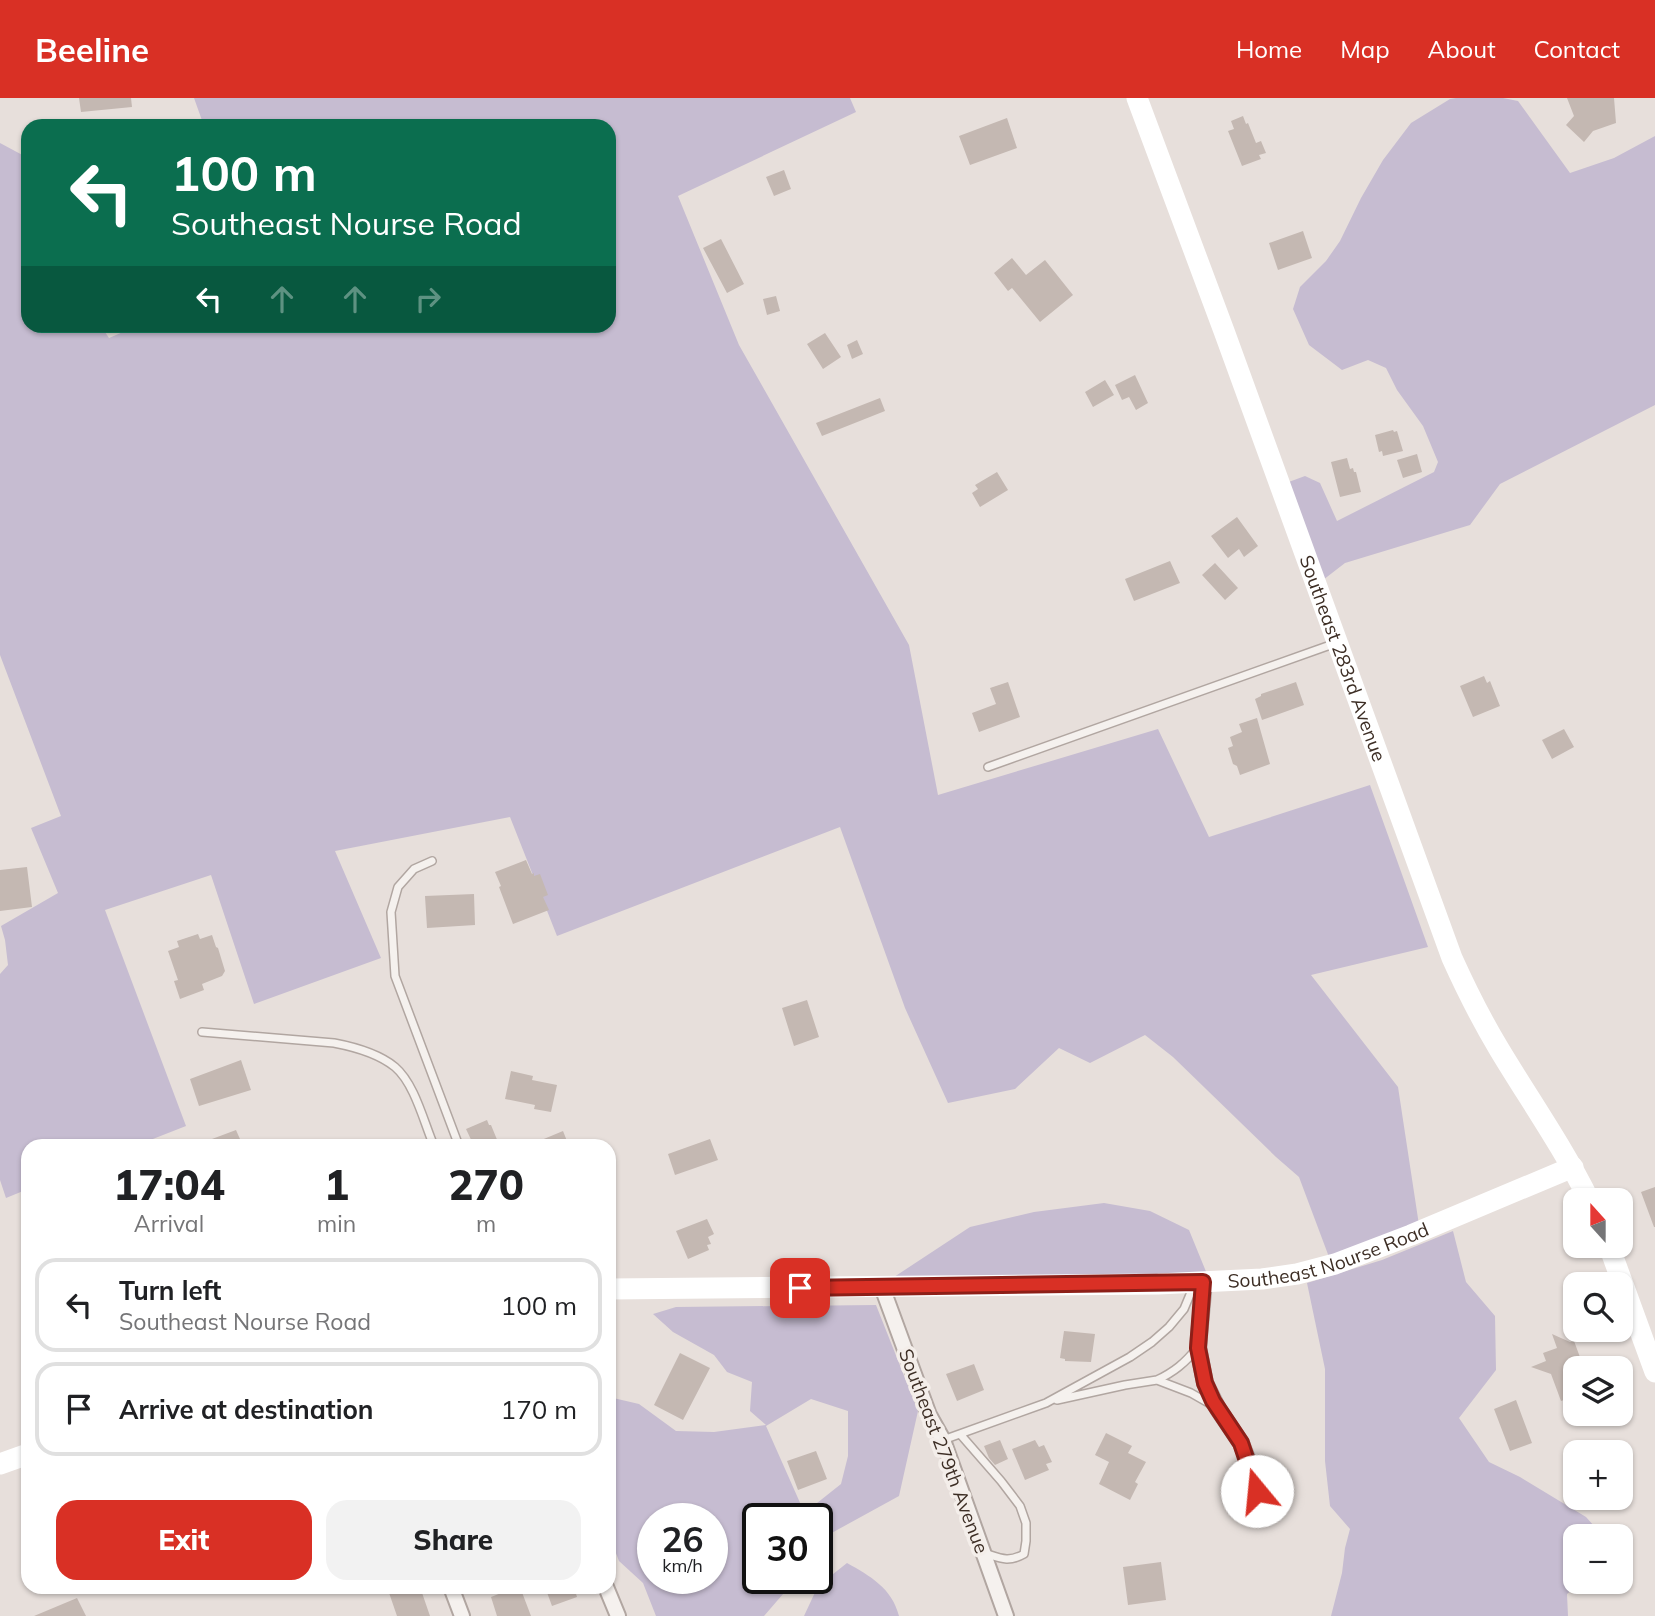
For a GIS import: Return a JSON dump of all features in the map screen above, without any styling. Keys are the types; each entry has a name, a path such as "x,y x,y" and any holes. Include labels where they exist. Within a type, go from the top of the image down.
{"street":[{"name":"Southeast 283rd Avenue","path":"1137,98 1452,958 1498,1047 1573,1167 1583,1188"},
{"name":"Southeast Nourse Road","path":"616,1289 1199,1283 1262,1279 1297,1274 1335,1264 1573,1167"},
{"path":"1613,1258 1655,1372"},
{"path":"1199,1283 1198,1348 1205,1383 1218,1409 1241,1443 1264,1516"},
{"name":"Southeast 279th Avenue","path":"881,1287 929,1415 943,1440 1006,1616"},
{"path":"0,1464 21,1456"},
{"path":"454,1594 462,1616"},
{"path":"609,1594 618,1616"}],"lane":[{"path":"988,767 1337,643"},
{"path":"432,861 414,869 398,887 391,912 395,976 456,1139"},
{"path":"202,1032 334,1043 354,1047 380,1058 396,1068 405,1079 431,1139"},
{"path":"1046,1403 1152,1342 1184,1309 1199,1283"},
{"path":"943,1440 1046,1403 1157,1380 1187,1362 1198,1348"},
{"path":"1157,1380 1218,1409"},
{"path":"960,1434 1001,1480 1020,1506 1026,1523 1024,1554 1005,1560 984,1553"}],"shaded area":[{"path":"194,98 850,98 856,112 678,196 739,345 909,645 938,795 1158,729 1209,837 1370,785 1428,947 1311,975 1398,1087 1419,1225 1329,1257 1299,1177 1173,1057 1145,1035 1090,1063 1059,1048 1015,1089 948,1103 905,1008 840,827 557,936 510,817 335,851 381,958 254,1004 211,875 105,910 186,1126 153,1139 21,1139 21,1192 6,1198 0,1180 0,974 8,965 1,926 58,893 31,828 61,816 0,655 0,143 21,154 21,333 106,333 109,338 121,333 616,333 616,119 202,119"},
{"path":"1456,98 1503,98 1518,101 1570,173 1614,158 1655,136 1655,405 1500,484 1470,525 1345,563 1323,580 1286,483 1305,476 1320,483 1337,521 1434,472 1438,462 1423,426 1397,390 1386,368 1368,360 1342,370 1309,345 1293,309 1300,287 1326,261 1340,241 1383,160 1411,123"},
{"path":"1104,1203 1150,1211 1189,1230 1207,1274 891,1279 970,1227 1034,1212"},
{"path":"1453,1231 1466,1282 1495,1316 1496,1370 1459,1418 1489,1462 1520,1477 1563,1503 1563,1510 1574,1510 1592,1524 1563,1524 1563,1594 1567,1594 1568,1616 1331,1616 1350,1529 1330,1506 1325,1461 1325,1369 1307,1283 1382,1260"},
{"path":"876,1305 918,1411 899,1496 833,1532 833,1503 817,1503 841,1484 848,1456 848,1411 811,1399 766,1426 800,1503 742,1503 742,1594 783,1594 764,1616 656,1616 647,1594 728,1594 728,1503 637,1503 637,1578 619,1561 616,1553 616,1399 639,1404 676,1431 714,1432 766,1425 750,1411 752,1382 727,1372 714,1355 673,1332 653,1314 676,1307"},
{"path":"847,1563 872,1578 886,1590 899,1616 804,1616 814,1594 833,1594 833,1574"}],"building":[{"path":"79,98 131,98 132,107 81,112"},
{"path":"1567,98 1614,98 1616,123 1593,131 1584,142 1566,125 1574,116"},
{"path":"1243,116 1256,143 1261,141 1266,153 1259,155 1261,159 1242,166 1228,131 1234,129 1231,121"},
{"path":"1007,118 1017,148 970,165 959,136"},
{"path":"784,170 791,189 774,196 766,177"},
{"path":"1303,231 1312,258 1278,270 1269,243"},
{"path":"721,239 744,284 727,293 703,248"},
{"path":"1012,258 1026,275 1045,260 1073,295 1040,322 1012,288 1008,291 994,273"},
{"path":"776,296 780,311 767,315 763,299"},
{"path":"825,333 841,357 823,369 807,344"},
{"path":"857,340 863,354 852,359 847,345"},
{"path":"1135,375 1148,403 1136,410 1129,397 1122,400 1115,385"},
{"path":"1105,380 1114,395 1093,407 1085,392"},
{"path":"880,398 885,411 822,436 816,423"},
{"path":"1397,431 1403,451 1383,456 1382,451 1379,452 1375,435"},
{"path":"1417,454 1422,472 1403,478 1397,460"},
{"path":"1347,458 1350,469 1353,468 1356,472 1361,492 1340,497 1331,462"},
{"path":"997,472 1008,490 980,507 972,493 978,489 975,485"},
{"path":"1237,517 1258,546 1244,557 1239,549 1228,558 1211,536"},
{"path":"1170,561 1180,583 1134,601 1125,579"},
{"path":"1215,563 1238,588 1225,600 1202,575"},
{"path":"1484,676 1487,683 1490,681 1500,706 1473,717 1460,686"},
{"path":"1008,682 1020,717 979,732 972,713 996,704 990,688"},
{"path":"1296,682 1304,705 1262,720 1255,699 1261,694"},
{"path":"1257,718 1270,764 1240,775 1228,748 1233,746 1230,737 1242,732 1239,724"},
{"path":"1564,729 1574,747 1552,759 1542,740"},
{"path":"526,860 534,876 540,874 548,895 543,897 549,910 513,924 495,872"},
{"path":"27,867 32,907 0,911 0,870"},
{"path":"474,894 475,925 427,928 425,896"},
{"path":"198,934 200,939 212,935 225,971 222,976 202,984 204,990 180,999 174,981 178,980 168,951 179,947 177,941"},
{"path":"807,1000 819,1037 794,1046 782,1008"},
{"path":"241,1060 251,1090 199,1106 190,1079"},
{"path":"511,1071 533,1076 532,1080 557,1085 551,1112 534,1109 535,1105 505,1099"},
{"path":"487,1120 497,1139 471,1139 466,1129"},
{"path":"236,1130 240,1139 212,1139"},
{"path":"563,1131 566,1139 544,1139"},
{"path":"710,1139 718,1160 675,1175 668,1154"},
{"path":"1655,1187 1655,1227 1654,1227 1641,1192"},
{"path":"707,1219 714,1234 708,1237 711,1244 707,1245 709,1250 688,1259 676,1231"},
{"path":"1064,1331 1095,1334 1091,1362 1065,1361 1060,1358"},
{"path":"1552,1334 1563,1339 1563,1342 1574,1342 1580,1356 1563,1356 1561,1401 1551,1374 1531,1367 1546,1361 1543,1353 1557,1348"},
{"path":"680,1353 710,1368 683,1420 654,1405"},
{"path":"974,1364 984,1390 957,1401 946,1374"},
{"path":"1516,1400 1532,1443 1510,1451 1494,1409"},
{"path":"1106,1433 1132,1446 1128,1453 1146,1462 1135,1482 1138,1484 1130,1500 1099,1484 1109,1462 1095,1455"},
{"path":"1000,1440 1008,1459 995,1465 984,1446"},
{"path":"1035,1440 1039,1447 1044,1445 1052,1462 1046,1464 1049,1470 1025,1480 1012,1449"},
{"path":"816,1451 827,1479 798,1490 787,1461"},
{"path":"1161,1562 1166,1600 1128,1605 1123,1567"},
{"path":"389,1594 422,1594 430,1616 397,1616"},
{"path":"498,1594 523,1594 531,1616 497,1616 491,1597"},
{"path":"548,1594 576,1594 577,1597 552,1606"},
{"path":"77,1598 86,1616 34,1616"}],"route":[{"path":"800,1288 1203,1282 1198,1348 1205,1383 1213,1401 1241,1443 1257,1491"}]}
